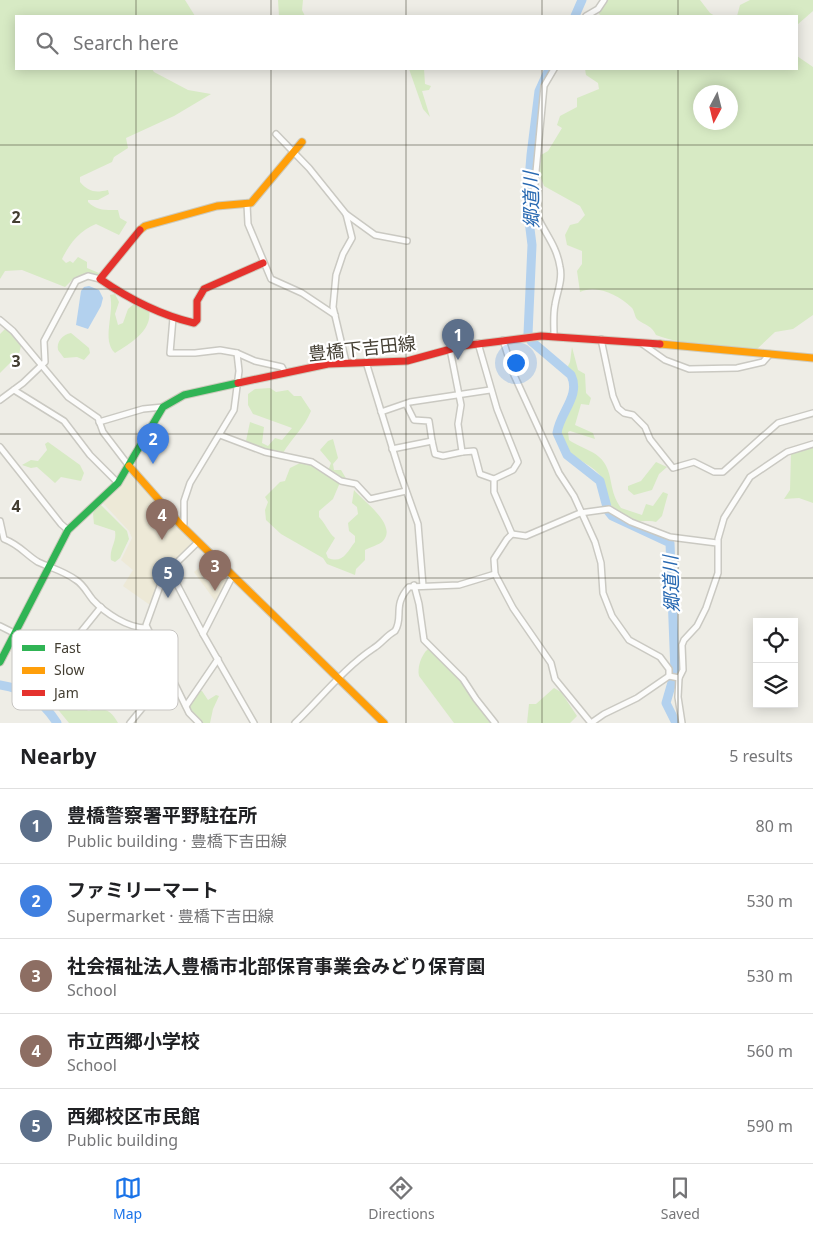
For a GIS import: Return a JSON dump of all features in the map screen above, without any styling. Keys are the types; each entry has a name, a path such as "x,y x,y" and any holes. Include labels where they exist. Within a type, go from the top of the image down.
{"main road":[{"path":"263,263 204,289 197,301 196,322 173,318 141,303 100,279 137,232 145,226 217,206 248,204 254,200 302,142"},
{"name":"豊橋下吉田線","path":"163,406 184,395 346,362 406,361 478,343 554,336 813,358"},
{"path":"16,630 68,530 118,483 163,406"},
{"path":"129,466 181,525 232,577 384,723"},
{"path":"0,662 12,637"}],"street":[{"path":"588,15 598,9 604,0"},
{"path":"553,70 544,86 534,204 537,219 553,241 561,269 560,288 555,306 554,336"},
{"path":"276,134 309,168 346,214 375,235 407,241"},
{"path":"248,204 248,224 271,279 302,293 335,315"},
{"path":"346,214 352,238 343,254 336,275 335,315 346,362"},
{"path":"0,400 42,366 46,357 44,342 76,281 88,276 100,279"},
{"path":"173,318 170,353 195,353 214,350 237,353 255,361 282,367 285,373"},
{"path":"0,320 13,332 68,396 90,410 99,422 102,432 129,466"},
{"path":"601,339 613,396 620,412 633,415 645,427 650,439 673,468 694,462 714,472 724,472 778,423 813,413"},
{"path":"503,340 514,375 548,444 559,473 574,496 600,554 603,593 615,621 629,640 660,657 669,669 674,677 682,723"},
{"path":"406,404 414,420 428,421 435,454 443,456 474,451 480,474 494,479 513,470 518,462 490,390 478,343"},
{"path":"641,343 664,360 689,369 737,368 763,362 770,354"},
{"path":"450,349 459,395 461,413 458,424 462,452"},
{"path":"181,525 184,524 184,501 190,482 210,447 220,436 234,410 239,366 237,353"},
{"path":"366,362 392,449 420,532 423,586"},
{"path":"14,390 64,421 90,455 118,483"},
{"path":"381,412 406,404 490,390"},
{"path":"99,422 143,409 163,406"},
{"path":"220,436 265,452 312,462 340,481 356,484 370,499 406,491"},
{"path":"392,449 432,441"},
{"path":"717,544 670,537 631,522 607,509 580,513 535,534 526,536 512,534 506,539 494,559 495,574 518,616 551,663 555,679 591,723 604,714 674,677 683,670 682,650 684,640 704,614 718,573 717,544 724,518 750,477 787,452 813,444"},
{"path":"0,447 61,524 68,530"},
{"path":"494,479 494,492 512,534"},
{"path":"0,521 4,539 16,544 36,560 84,586 88,594 101,608 124,622 146,628 146,621 160,582 169,569 198,542"},
{"path":"169,569 203,634 254,723"},
{"path":"295,723 354,662 395,631 398,624 398,605 405,591 414,586 438,587 459,585 495,574"},
{"path":"203,634 232,577"},
{"path":"414,586 419,604 424,640 463,679 495,723"},
{"path":"83,630 101,608"},
{"path":"0,626 12,632"},
{"path":"186,706 218,659"},
{"path":"178,690 186,706 199,723"},
{"path":"130,723 139,710"}],"shaded area":[{"path":"129,474 194,542 162,574 150,605 123,586 133,570 121,560 132,538 129,531 102,502"},
{"path":"210,559 227,579 216,602 194,572"}],"green space":[{"path":"0,0 185,0 194,15 15,15 15,70 153,70 188,90 211,94 174,116 126,138 128,148 114,157 112,162 80,177 80,182 89,190 108,190 109,194 98,200 88,200 91,205 106,210 118,210 120,218 127,222 119,235 96,224 85,230 68,248 62,259 66,263 70,261 73,263 78,257 87,262 87,268 99,273 97,276 75,277 65,287 22,270 5,271 0,279"},
{"path":"278,0 303,0 302,10 304,15 279,15"},
{"path":"599,0 700,0 713,15 600,15"},
{"path":"750,0 813,0 813,11 798,24 798,15 737,15 740,5"},
{"path":"798,57 813,67 813,315 793,329 775,332 756,350 718,347 680,342 656,335 637,319 631,307 620,298 600,290 593,289 580,292 577,271 582,264 582,251 567,245 565,235 570,225 578,223 585,215 580,206 544,186 539,173 541,155 548,151 562,128 557,125 560,116 577,107 577,98 599,89 598,83 586,75 585,70 798,70"},
{"path":"409,70 424,70 425,84 431,86 429,90 422,91 430,117 423,109"},
{"path":"115,294 119,302 115,314 118,325 123,323 128,309 134,304 149,310 149,318 139,336 115,353 111,348 109,334 110,295"},
{"path":"6,328 21,346 19,354 0,373 0,334"},
{"path":"71,333 89,348 90,353 84,360 77,357 64,358 58,350 58,344 61,339"},
{"path":"572,347 578,370 585,374 586,393 591,398 589,405 581,404 575,425 593,433 595,439 570,431 568,432 569,440 602,460 607,469 617,502 621,508 642,515 646,504 653,506 663,492 668,494 662,516 656,522 638,521 617,511 608,499 599,474 571,454 563,444 560,430 561,424 578,388 576,378 567,368 570,362"},
{"path":"270,388 276,392 288,390 294,396 301,396 311,411 305,423 283,453 266,451 246,441 250,422 264,427 262,443 268,446 275,438 282,440 292,428 253,414 248,405 248,394 255,389"},
{"path":"333,439 338,458 333,464 334,470 341,470 347,480 341,480 333,499 319,511 319,517 335,538 326,553 328,558 341,558 355,542 355,536 349,531 348,523 358,514 357,507 352,503 354,490 378,514 386,528 386,535 383,541 365,550 365,560 356,569 355,575 327,564 323,558 281,534 266,520 265,510 268,502 265,497 280,482 285,481 290,468 304,461 324,474 328,471 331,463 320,450 328,441"},
{"path":"48,442 80,465 84,473 81,481 61,477 55,483 37,467 31,468 22,465 31,460 38,461 47,450 45,444"},
{"path":"813,446 813,503 799,498 784,499 790,490 791,453"},
{"path":"656,462 667,467 659,474 652,490 634,495 628,490 628,486 641,481"},
{"path":"100,504 127,531 129,539 120,558 115,562 111,560 111,552 115,531 94,524 93,514 97,505"},
{"path":"428,649 460,680 491,723 454,723 419,676 420,662"},
{"path":"554,688 561,692 577,716 570,723 527,723 529,704 536,704"},
{"path":"199,691 202,691 208,700 216,695 219,696 213,709 210,723 202,723 189,708"},
{"path":"58,710 106,710 113,715 118,723 69,723"}],"water":[{"path":"89,286 99,290 103,298 101,306 88,329 76,325 81,291 84,287"}],"waterway":[{"name":"郷道川","path":"575,15 582,0"},
{"name":"郷道川","path":"528,334 532,245 527,204 539,91 549,70"},
{"name":"郷道川","path":"531,341 571,375 573,383 572,397 557,433 567,455 600,481 608,511 612,516 670,543 675,672 666,703 676,723"},
{"path":"0,685 12,688"},
{"path":"48,710 57,723"}],"traffic: fast":[{"path":"16,630 68,530 118,483 163,407 184,395 238,383"},
{"path":"0,662 12,639"}],"traffic: slow":[{"path":"140,230 145,226 217,206 251,203 302,142"},
{"path":"660,344 813,358"},
{"path":"129,466 181,525 384,723"}],"traffic: jam":[{"path":"140,230 100,279 145,306 181,320 194,323 197,320 197,301 204,289 263,263"},
{"path":"238,383 328,364 407,361 462,346 541,336 660,344"}],"place":[{"name":"豊橋警察署平野駐在所","path":"458,360"},
{"name":"ファミリーマート","path":"153,464"},
{"name":"市立西郷小学校","path":"162,540"},
{"name":"社会福祉法人豊橋市北部保育事業会みどり保育園","path":"215,591"},
{"name":"西郷校区市民館","path":"168,598"}]}
